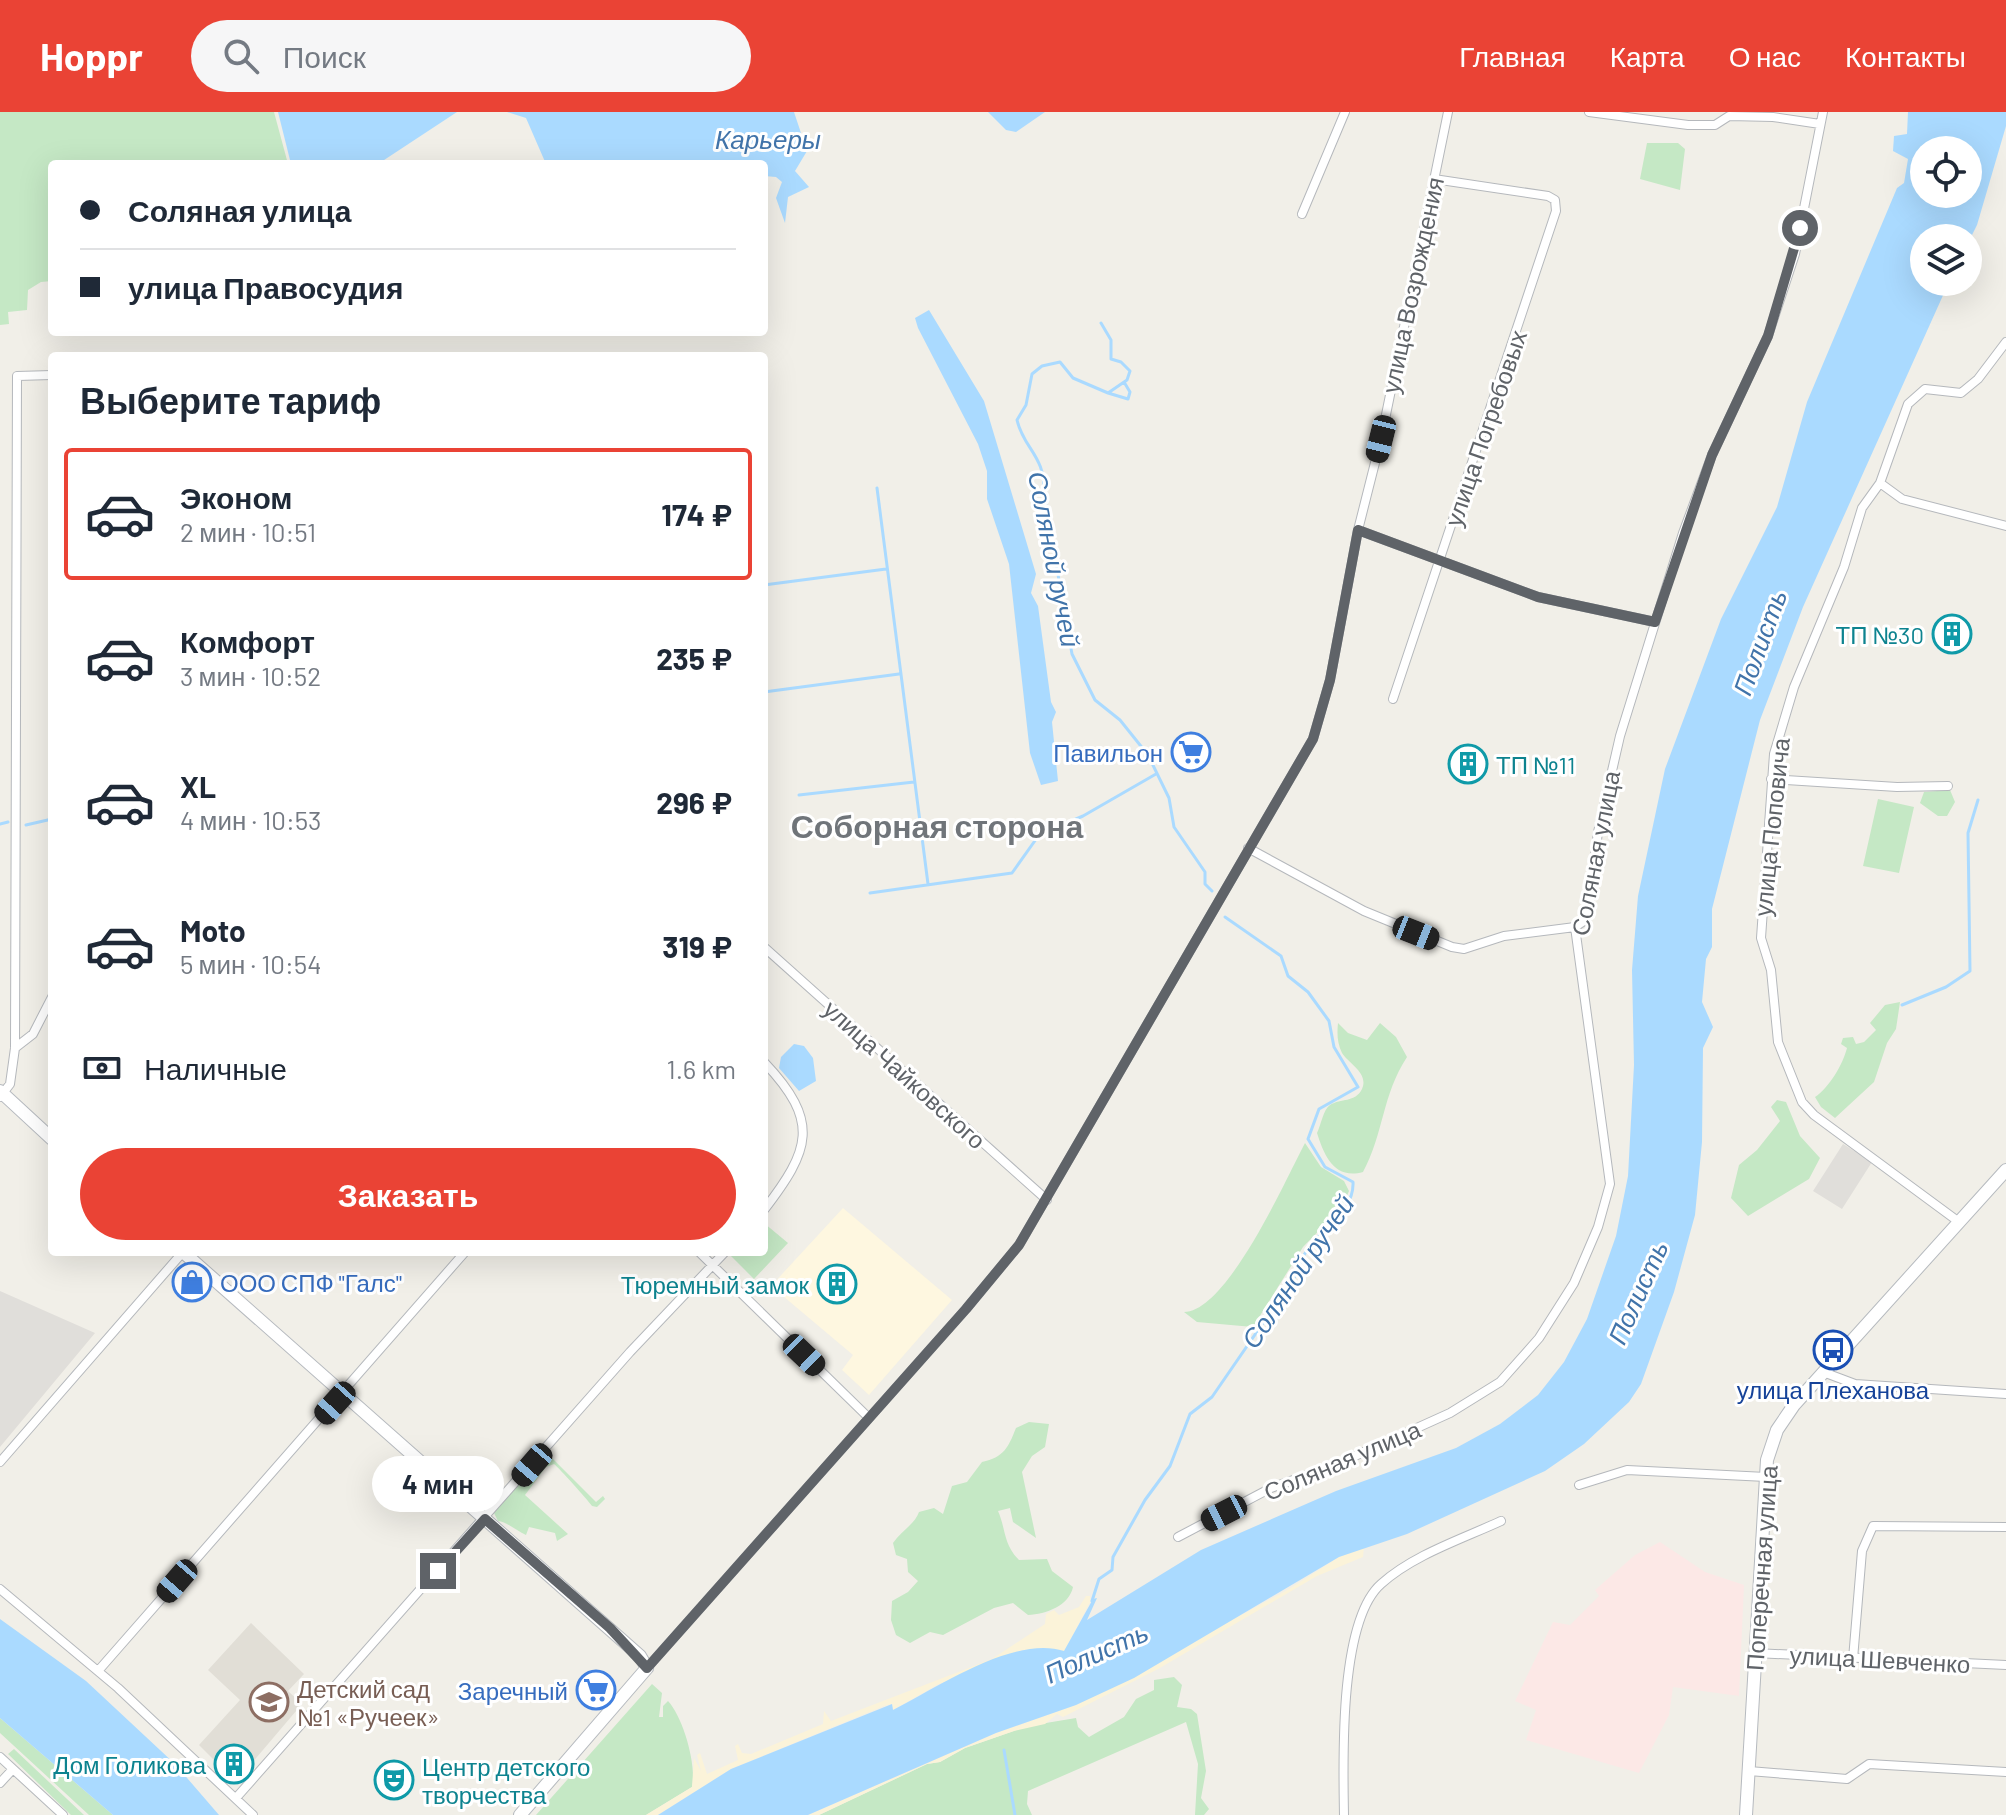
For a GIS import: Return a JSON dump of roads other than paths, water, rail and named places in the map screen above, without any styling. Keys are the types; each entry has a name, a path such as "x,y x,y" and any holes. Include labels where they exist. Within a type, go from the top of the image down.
{"street":[{"path":"1302,214 1345,112"},
{"name":"улица Возрождения","path":"520,1815 999,1271 1047,1200 1313,739 1321,716 1358,530 1381,439 1448,112"},
{"path":"1589,112 1688,125 1715,125 1729,116 1773,117 1820,124"},
{"name":"Соляная улица","path":"1178,1537 1271,1488 1335,1465 1450,1413 1500,1382 1539,1338 1574,1283 1598,1227 1610,1184 1575,927 1587,919 1598,832 1616,751 1655,622 1712,455 1768,336 1795,254 1823,112"},
{"name":"улица Погребовых","path":"1393,699 1556,211 1555,200 1548,196 1434,179"},
{"name":"улица Поповича","path":"1959,1222 1814,1115 1798,1094 1778,1042 1771,970 1761,938 1774,754 1794,687 1844,567 1862,508 1880,483 1900,421 1915,394 1925,389 1961,393 1978,379 2006,342"},
{"path":"48,375 17,376 15,1048 13,1072 1,1094 48,1135"},
{"path":"1880,483 1902,499 2006,526"},
{"path":"1358,530 1538,597 1655,622"},
{"path":"1771,779 1897,787 1948,786"},
{"path":"1248,848 1364,911 1452,947 1464,949 1504,936 1575,927"},
{"name":"улица Чайковского","path":"768,951 1047,1200"},
{"path":"15,1048 33,1034 48,1005"},
{"path":"768,1067 788,1090 805,1138 797,1164 768,1204"},
{"name":"Поперечная улица","path":"1746,1815 1766,1477 1772,1440 1782,1420 1823,1372 2006,1170"},
{"path":"0,1462 180,1256"},
{"path":"188,1256 610,1628 647,1668"},
{"path":"98,1671 462,1256"},
{"path":"703,1256 868,1417"},
{"path":"236,1798 630,1352 721,1256"},
{"path":"1823,1372 1855,1384 2006,1394"},
{"path":"1579,1485 1627,1470 1766,1477"},
{"path":"1344,1815 1352,1636 1371,1594 1400,1570 1501,1521"},
{"path":"1853,1659 1862,1551 1873,1526 2006,1527"},
{"path":"0,1589 98,1671 253,1815"},
{"name":"улица Шевченко","path":"1755,1653 2006,1665"},
{"path":"0,1757 63,1815"},
{"path":"1749,1771 1847,1779 1869,1764 2006,1772"},
{"path":"0,1783 13,1769"}],"water":[{"path":"278,112 457,112 384,160 290,160"},
{"name":"Карьеры","path":"507,112 794,112 807,151 795,171 809,187 788,197 785,223 776,198 782,182 768,176 768,160 544,160 526,118"},
{"path":"988,112 1045,112 1016,132 1006,130"},
{"name":"Полисть","path":"1908,112 2006,112 2006,126 1982,208 1982,136 1910,136 1910,208 1982,208 1977,224 1910,224 1910,296 1943,296 1803,607 1760,720 1712,909 1712,947 1706,959 1702,1002 1713,1027 1703,1048 1702,1142 1695,1215 1674,1292 1641,1384 1629,1402 1584,1444 1545,1471 1407,1534 1339,1557 1134,1678 1076,1705 996,1733 808,1815 658,1815 731,1769 892,1704 893,1710 976,1666 1022,1650 1044,1648 1064,1651 1093,1599 1097,1598 1087,1620 1201,1550 1336,1491 1456,1448 1500,1424 1538,1395 1564,1362 1587,1319 1616,1236 1628,1176 1634,1065 1632,970 1638,896 1665,769 1721,619 1777,507 1807,402 1897,188 1904,183 1908,159 1893,151 1894,136 1907,134"},
{"path":"929,310 984,401 1036,574 1031,593 1038,606 1051,702 1056,712 1052,722 1058,781 1041,785 1030,753 1009,564 987,499 987,471 978,444 918,328 915,318"},
{"path":"794,1044 804,1046 813,1058 816,1081 799,1091 779,1068 781,1057"},
{"path":"0,1619 86,1681 175,1764 219,1815 113,1815 0,1718"}],"waterway":[{"name":"Соляной ручей","path":"1101,323 1111,340 1111,359 1121,362 1130,371 1127,380 1108,393 1073,378 1060,362 1042,366 1032,374 1026,405 1017,420 1042,471 1072,654 1095,700 1120,720 1148,755 1169,798 1174,827 1205,872 1205,884 1212,891"},
{"path":"1108,393 1128,399 1130,392 1124,382"},
{"path":"877,488 928,884"},
{"path":"768,584 886,569"},
{"path":"768,691 899,674"},
{"path":"870,893 1012,873 1039,835 1083,816 1156,774"},
{"path":"799,795 914,782"},
{"path":"1902,1005 1946,987 1970,971 1968,833 1978,800"},
{"path":"26,825 48,820"},
{"path":"0,824 8,822"},
{"name":"Соляной ручей","path":"1092,1601 1099,1579 1112,1570 1113,1557 1145,1500 1170,1466 1190,1414 1212,1397 1298,1272 1309,1248 1338,1217 1351,1195 1353,1182 1325,1167 1308,1139 1319,1109 1358,1087 1334,1047 1329,1021 1308,992 1288,976 1281,956 1225,917"},
{"path":"1004,1750 1015,1815"}],"place":[{"name":"ТП №30","path":"1952,634"},
{"name":"Павильон","path":"1191,752"},
{"name":"ТП №11","path":"1468,764"},
{"name":"ООО СПФ \"Галс\"","path":"192,1282"},
{"name":"Тюремный замок","path":"837,1284"},
{"name":"улица Плеханова","path":"1833,1350"},
{"name":"Заречный","path":"596,1690"},
{"name":"Детский сад №1 «Ручеек»","path":"269,1702"},
{"name":"Дом Голикова","path":"234,1764"},
{"name":"Центр детского творчества","path":"394,1780"}],"district":[{"name":"Соборная сторона","path":"937,825"}]}
